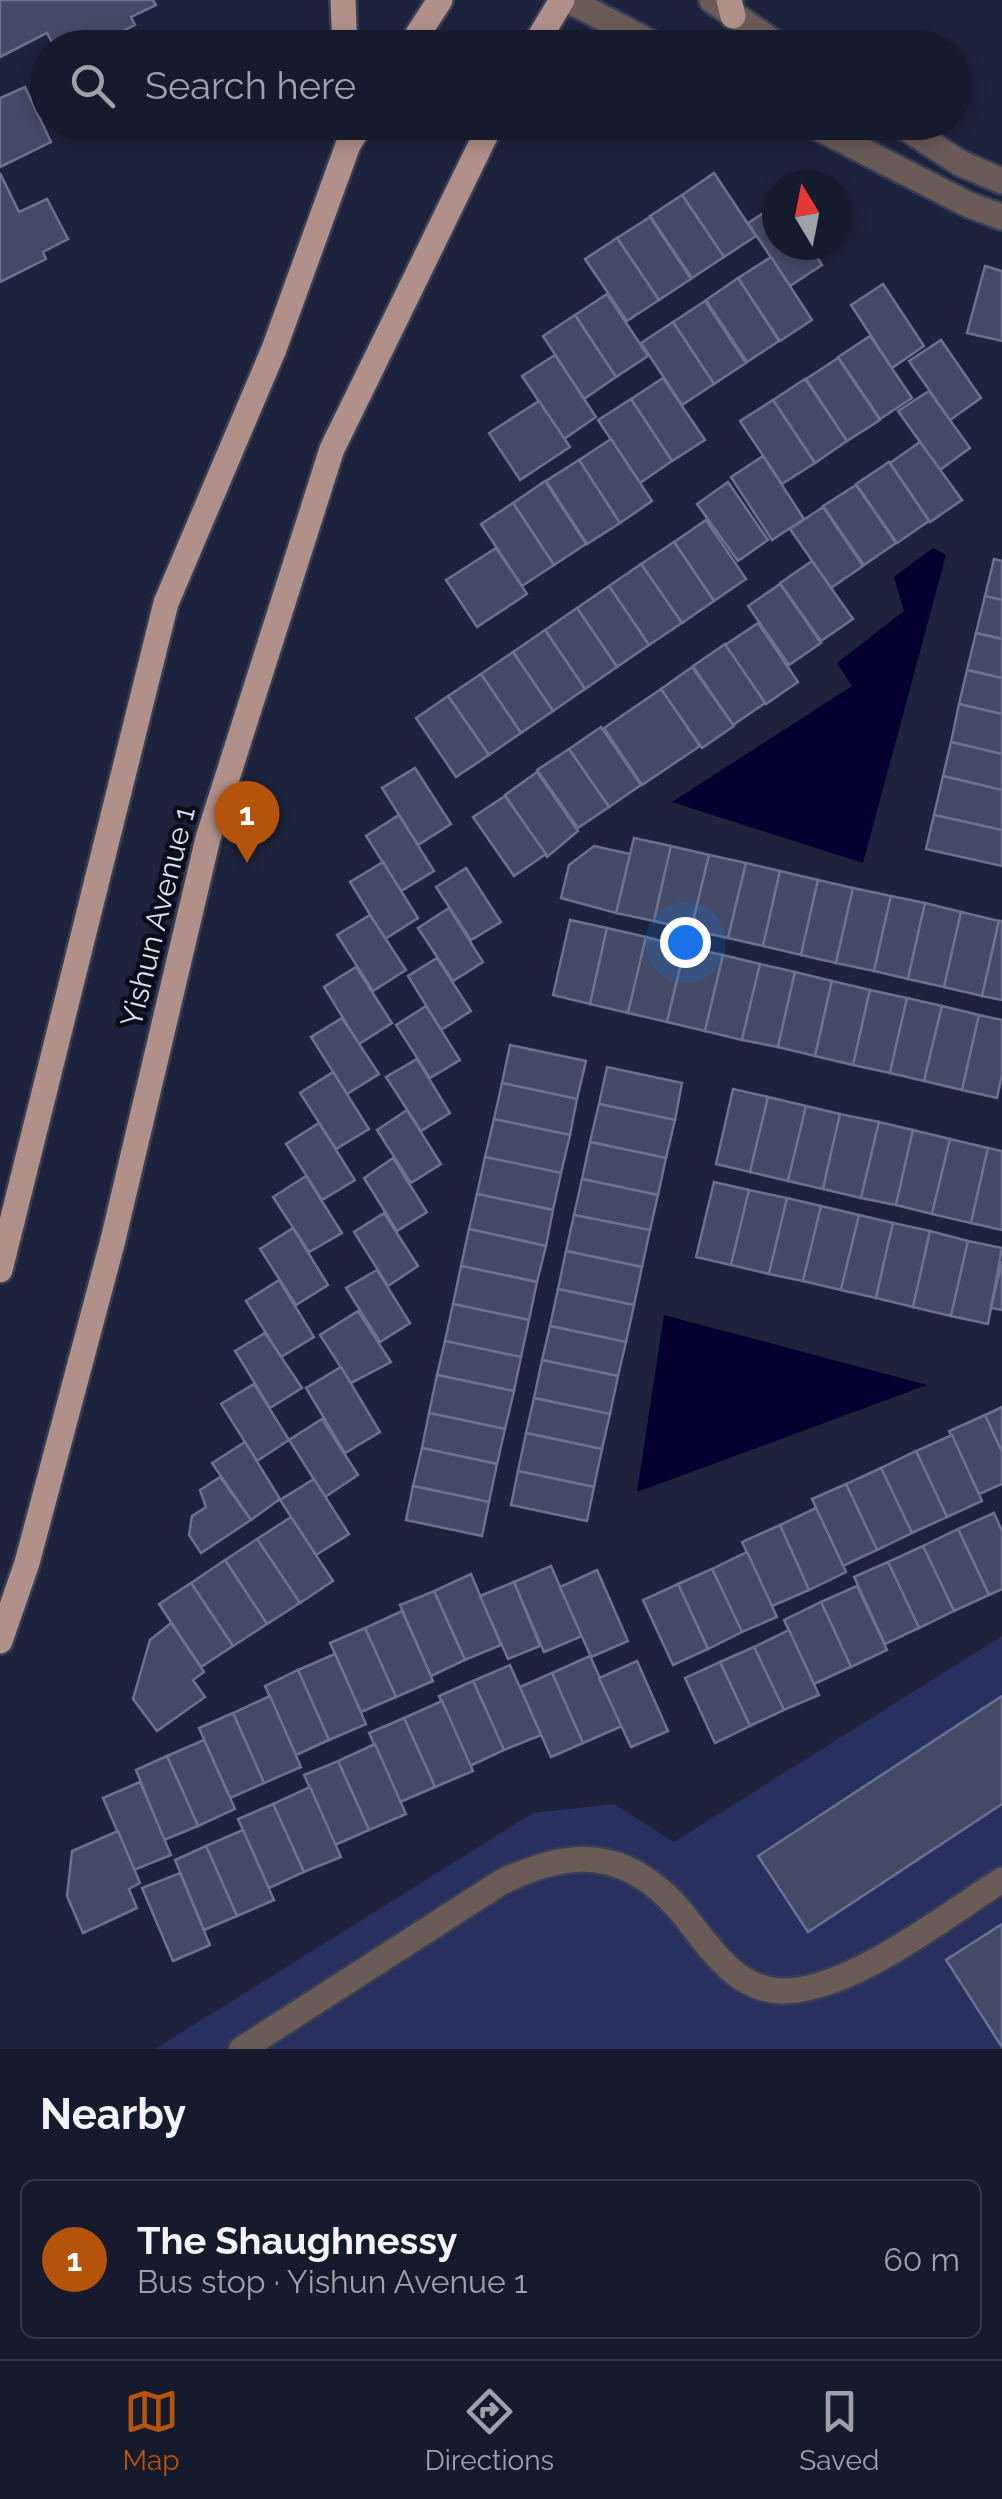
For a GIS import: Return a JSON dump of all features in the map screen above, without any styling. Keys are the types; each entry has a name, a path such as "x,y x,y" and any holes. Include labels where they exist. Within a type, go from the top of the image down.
{"main road":[{"path":"343,0 344,30"},
{"path":"421,30 440,0"},
{"path":"545,30 565,0"},
{"path":"0,1270 166,604 274,349 345,140"},
{"name":"Yishun Avenue 1","path":"0,1641 27,1563 113,1240 208,838 332,448 483,140"}],"street":[{"path":"565,0 624,30"},
{"path":"712,0 731,8 759,30"},
{"path":"842,140 969,205 1002,217"},
{"path":"924,140 960,164 1002,181"},
{"path":"242,2049 500,1884 535,1866 579,1858 619,1864 649,1880 676,1906 714,1954 745,1982 780,1990 830,1982 859,1970 1002,1881"}],"shaded area":[{"path":"933,548 946,555 863,863 672,802 852,686 837,663 904,611 894,577"},
{"path":"664,1315 927,1385 637,1492"},
{"path":"1002,1636 1002,2049 155,2049 533,1813 614,1804 674,1842"}],"building":[{"path":"0,0 153,0 156,5 131,17 135,25 125,30 30,30 30,42 0,57"},
{"path":"25,87 30,98 30,140 51,142 0,167 0,98"},
{"path":"0,173 19,212 47,199 68,239 43,252 46,259 0,282"},
{"path":"714,173 756,236 724,257 682,195"},
{"path":"682,195 724,257 692,278 650,216"},
{"path":"762,214 762,244 748,223"},
{"path":"650,217 691,279 659,300 617,238"},
{"path":"617,238 659,300 627,321 585,259"},
{"path":"766,260 773,260 812,320 780,341 738,278"},
{"path":"773,260 819,260 822,265 790,286"},
{"path":"985,266 1002,271 1002,341 967,333"},
{"path":"738,278 779,341 747,362 706,300"},
{"path":"883,284 924,346 892,368 851,305"},
{"path":"607,294 648,356 616,377 575,315"},
{"path":"705,301 746,363 714,384 673,322"},
{"path":"575,315 616,377 584,399 543,336"},
{"path":"673,322 714,384 682,405 641,343"},
{"path":"870,336 912,398 880,419 838,357"},
{"path":"941,340 981,398 950,420 909,361"},
{"path":"555,355 596,417 564,439 522,376"},
{"path":"838,358 880,420 847,441 806,379"},
{"path":"663,378 705,440 672,461 631,399"},
{"path":"805,379 847,441 815,463 773,400"},
{"path":"929,391 970,448 940,470 898,411"},
{"path":"631,399 672,461 640,483 598,420"},
{"path":"773,400 815,463 782,484 740,421"},
{"path":"539,401 570,447 520,480 489,433"},
{"path":"611,439 652,501 620,523 579,460"},
{"path":"920,442 962,500 930,522 890,463"},
{"path":"763,456 804,519 772,540 731,477"},
{"path":"579,460 620,523 587,544 546,481"},
{"path":"889,462 929,521 897,543 856,484"},
{"path":"545,481 586,544 554,565 513,503"},
{"path":"728,482 768,540 738,561 697,504"},
{"path":"856,485 896,543 864,565 823,506"},
{"path":"513,503 554,565 522,586 481,524"},
{"path":"823,507 863,566 831,588 790,529"},
{"path":"706,520 746,579 714,601 674,542"},
{"path":"674,542 714,601 682,623 641,564"},
{"path":"496,548 527,594 477,627 446,580"},
{"path":"994,559 1002,561 1002,600 985,596"},
{"path":"812,561 853,619 821,641 780,583"},
{"path":"641,564 682,623 649,645 609,586"},
{"path":"780,584 821,643 789,665 748,606"},
{"path":"609,586 649,645 617,667 577,608"},
{"path":"985,596 1002,600 1002,639 976,633"},
{"path":"577,608 617,667 585,689 545,630"},
{"path":"758,623 798,682 766,704 725,645"},
{"path":"545,630 585,689 553,711 513,652"},
{"path":"976,633 1002,639 1002,678 967,670"},
{"path":"725,644 765,703 733,725 693,666"},
{"path":"513,652 553,711 521,733 481,674"},
{"path":"692,667 734,726 702,748 661,689"},
{"path":"967,670 1002,678 1002,714 959,704"},
{"path":"481,674 521,733 489,755 448,696"},
{"path":"661,689 700,746 642,785 604,728"},
{"path":"448,696 489,755 456,777 416,718"},
{"path":"959,704 1002,714 1002,754 951,742"},
{"path":"601,727 641,785 609,807 569,749"},
{"path":"951,742 1002,754 1002,790 943,776"},
{"path":"569,749 609,807 578,828 537,770"},
{"path":"415,768 451,824 418,845 382,788"},
{"path":"537,772 578,831 547,857 505,795"},
{"path":"943,776 1002,790 1002,830 934,815"},
{"path":"505,796 546,854 514,876 473,817"},
{"path":"399,815 434,871 401,891 366,836"},
{"path":"934,815 1002,830 1002,866 926,849"},
{"path":"634,838 671,846 654,921 616,913"},
{"path":"594,846 630,854 616,913 561,898 569,865"},
{"path":"671,846 709,855 691,930 654,921"},
{"path":"709,855 746,863 728,938 691,930"},
{"path":"383,862 418,918 385,939 350,882"},
{"path":"746,863 780,871 763,946 728,938"},
{"path":"466,868 501,922 471,940 436,887"},
{"path":"780,871 818,880 801,955 763,946"},
{"path":"818,880 853,888 836,963 801,955"},
{"path":"853,888 891,896 874,971 836,963"},
{"path":"891,896 925,903 908,979 874,971"},
{"path":"925,903 961,912 944,987 908,979"},
{"path":"449,908 483,962 453,981 418,928"},
{"path":"961,912 999,921 982,996 944,987"},
{"path":"370,915 406,970 373,991 337,935"},
{"path":"570,920 607,928 590,1004 553,995"},
{"path":"1002,921 1002,1000 982,996"},
{"path":"607,928 646,937 628,1013 590,1004"},
{"path":"646,937 685,947 667,1022 628,1013"},
{"path":"685,947 723,955 705,1031 667,1022"},
{"path":"723,955 760,964 742,1040 705,1031"},
{"path":"437,958 471,1011 441,1030 408,976"},
{"path":"760,964 795,972 778,1047 742,1040"},
{"path":"356,967 392,1023 359,1044 324,987"},
{"path":"795,972 832,981 815,1056 778,1047"},
{"path":"832,981 870,990 853,1065 815,1056"},
{"path":"870,990 907,998 890,1073 853,1065"},
{"path":"907,998 942,1006 924,1081 890,1073"},
{"path":"426,1006 460,1060 430,1078 396,1025"},
{"path":"942,1006 979,1015 962,1090 924,1081"},
{"path":"979,1015 1002,1020 1002,1075 997,1098 962,1090"},
{"path":"342,1018 379,1074 347,1094 311,1037"},
{"path":"510,1045 586,1061 577,1099 502,1083"},
{"path":"417,1059 450,1113 421,1131 386,1077"},
{"path":"607,1067 682,1083 675,1120 599,1104"},
{"path":"333,1072 369,1129 336,1149 300,1093"},
{"path":"502,1083 577,1099 570,1135 494,1119"},
{"path":"733,1089 768,1097 750,1172 716,1164"},
{"path":"768,1097 806,1106 788,1181 750,1172"},
{"path":"599,1104 675,1120 666,1158 590,1142"},
{"path":"806,1106 840,1114 823,1189 788,1181"},
{"path":"407,1110 441,1164 411,1183 377,1130"},
{"path":"840,1114 879,1122 861,1198 823,1189"},
{"path":"494,1119 570,1135 561,1173 485,1157"},
{"path":"879,1122 913,1130 896,1205 861,1198"},
{"path":"319,1123 355,1180 322,1200 286,1144"},
{"path":"913,1130 950,1139 932,1214 896,1205"},
{"path":"950,1139 988,1148 971,1223 932,1214"},
{"path":"590,1142 666,1158 658,1195 582,1179"},
{"path":"988,1148 1002,1151 1002,1230 971,1223"},
{"path":"485,1157 561,1173 553,1210 477,1194"},
{"path":"393,1158 427,1212 397,1231 364,1178"},
{"path":"306,1176 342,1233 309,1252 273,1197"},
{"path":"582,1179 658,1195 650,1230 574,1215"},
{"path":"714,1182 749,1190 731,1265 696,1257"},
{"path":"749,1190 787,1198 769,1274 731,1265"},
{"path":"477,1194 553,1210 546,1246 469,1229"},
{"path":"787,1198 821,1206 803,1281 769,1274"},
{"path":"821,1206 859,1215 841,1290 803,1281"},
{"path":"384,1213 418,1266 388,1286 354,1232"},
{"path":"574,1215 650,1230 642,1267 566,1251"},
{"path":"859,1215 893,1223 876,1298 841,1290"},
{"path":"893,1223 930,1231 913,1307 876,1298"},
{"path":"293,1228 328,1285 296,1305 260,1249"},
{"path":"469,1229 546,1246 537,1282 461,1266"},
{"path":"930,1231 968,1241 951,1316 913,1307"},
{"path":"968,1241 1002,1248 988,1324 951,1316"},
{"path":"566,1251 642,1267 634,1305 558,1289"},
{"path":"1002,1261 1002,1310 991,1308"},
{"path":"461,1266 537,1282 529,1320 453,1304"},
{"path":"377,1270 410,1323 380,1342 346,1288"},
{"path":"279,1280 314,1337 281,1357 246,1301"},
{"path":"558,1289 634,1305 626,1342 550,1326"},
{"path":"453,1304 529,1320 521,1357 445,1341"},
{"path":"358,1311 391,1362 351,1383 320,1335"},
{"path":"550,1326 626,1342 618,1376 542,1360"},
{"path":"265,1333 302,1388 270,1408 235,1351"},
{"path":"445,1341 521,1357 514,1391 437,1375"},
{"path":"542,1360 618,1376 610,1414 534,1398"},
{"path":"341,1367 380,1432 345,1453 306,1388"},
{"path":"437,1375 514,1391 505,1429 429,1413"},
{"path":"254,1384 289,1440 257,1461 221,1404"},
{"path":"534,1398 610,1414 602,1449 526,1433"},
{"path":"1002,1407 1002,1452 985,1415"},
{"path":"429,1413 505,1429 497,1464 422,1448"},
{"path":"985,1415 1002,1452 1002,1484 979,1494 949,1431"},
{"path":"322,1419 358,1475 325,1497 289,1440"},
{"path":"526,1433 602,1449 594,1487 518,1471"},
{"path":"952,1435 982,1501 947,1517 916,1451"},
{"path":"245,1442 280,1499 251,1520 212,1463"},
{"path":"422,1448 497,1464 489,1502 413,1486"},
{"path":"916,1451 947,1517 912,1533 881,1468"},
{"path":"881,1468 912,1533 877,1550 846,1484"},
{"path":"518,1471 594,1487 587,1521 511,1505"},
{"path":"220,1477 251,1520 201,1553 189,1535 192,1516 206,1507 200,1490"},
{"path":"314,1479 349,1534 316,1555 280,1500"},
{"path":"846,1484 877,1550 843,1566 812,1499"},
{"path":"413,1486 489,1502 482,1536 406,1520"},
{"path":"816,1508 846,1572 809,1590 780,1525"},
{"path":"994,1513 1002,1531 1002,1589 989,1595 958,1529"},
{"path":"291,1517 333,1581 300,1603 257,1539"},
{"path":"780,1525 809,1590 772,1606 742,1542"},
{"path":"958,1529 989,1595 954,1611 923,1546"},
{"path":"257,1539 300,1603 267,1624 225,1560"},
{"path":"923,1546 954,1611 919,1628 888,1562"},
{"path":"747,1552 777,1617 742,1632 712,1569"},
{"path":"225,1560 267,1624 233,1646 191,1583"},
{"path":"888,1562 919,1628 885,1644 854,1577"},
{"path":"551,1566 582,1636 544,1652 514,1582"},
{"path":"712,1569 742,1632 708,1649 678,1584"},
{"path":"597,1570 628,1641 591,1657 560,1587"},
{"path":"471,1574 501,1645 465,1660 434,1591"},
{"path":"514,1582 540,1646 508,1659 480,1596"},
{"path":"191,1583 233,1646 201,1667 159,1604"},
{"path":"678,1584 708,1649 673,1665 643,1600"},
{"path":"857,1586 887,1650 851,1667 821,1602"},
{"path":"434,1591 465,1660 431,1676 400,1605"},
{"path":"821,1602 851,1667 814,1684 784,1620"},
{"path":"402,1611 433,1681 396,1697 365,1628"},
{"path":"171,1623 204,1672 193,1680 205,1697 157,1731 133,1699 150,1640"},
{"path":"365,1628 396,1697 361,1712 330,1643"},
{"path":"789,1630 819,1695 784,1710 754,1647"},
{"path":"754,1647 784,1710 750,1726 720,1662"},
{"path":"335,1654 366,1724 329,1740 298,1670"},
{"path":"590,1656 622,1726 583,1743 552,1673"},
{"path":"637,1661 668,1731 631,1747 599,1678"},
{"path":"720,1662 750,1726 715,1743 685,1678"},
{"path":"510,1665 541,1735 504,1750 473,1681"},
{"path":"298,1670 329,1740 296,1755 265,1686"},
{"path":"552,1673 583,1743 551,1757 520,1687"},
{"path":"473,1681 504,1750 470,1766 439,1696"},
{"path":"270,1696 301,1767 264,1783 233,1713"},
{"path":"1002,1696 1002,1804 808,1932 758,1856"},
{"path":"442,1701 473,1771 435,1787 404,1718"},
{"path":"233,1713 264,1783 230,1798 199,1728"},
{"path":"404,1718 435,1787 400,1802 369,1733"},
{"path":"204,1740 235,1809 198,1826 167,1756"},
{"path":"375,1744 406,1814 369,1830 338,1761"},
{"path":"167,1756 198,1826 164,1840 136,1770"},
{"path":"338,1761 369,1830 335,1845 304,1775"},
{"path":"140,1782 171,1855 134,1870 103,1798"},
{"path":"310,1787 341,1857 304,1872 273,1804"},
{"path":"273,1804 304,1872 269,1888 238,1819"},
{"path":"243,1830 274,1900 237,1916 206,1846"},
{"path":"118,1831 140,1883 129,1889 137,1908 83,1933 67,1896 72,1851"},
{"path":"206,1846 237,1916 204,1930 175,1860"},
{"path":"180,1873 210,1945 173,1961 142,1888"},
{"path":"1002,1924 1002,2047 946,1960"}],"place":[{"name":"The Shaughnessy","path":"247,863"}]}
